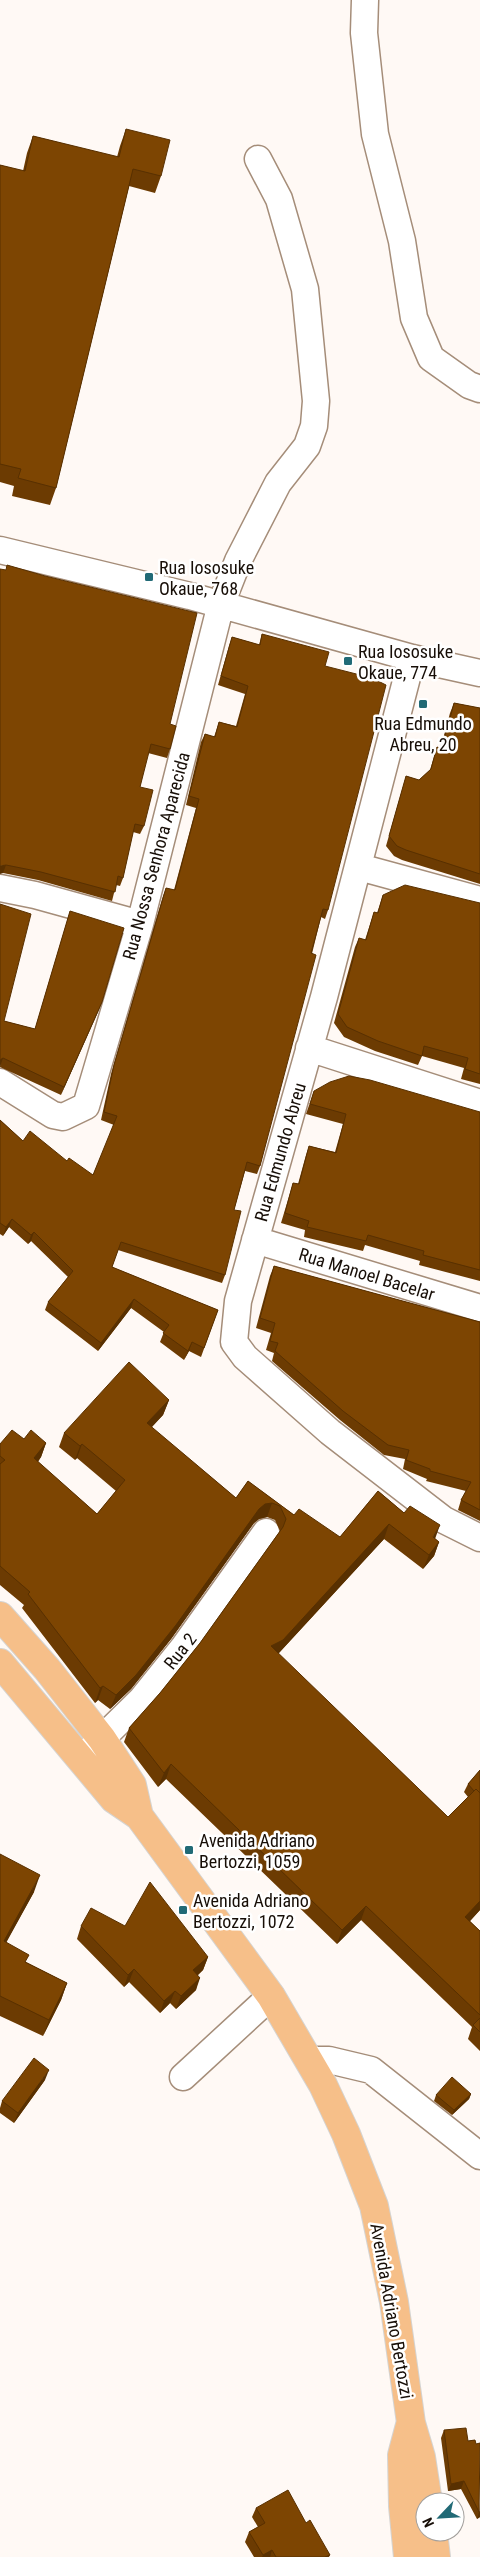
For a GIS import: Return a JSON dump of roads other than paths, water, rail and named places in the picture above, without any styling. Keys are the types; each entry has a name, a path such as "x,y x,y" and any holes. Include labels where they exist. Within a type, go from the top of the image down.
{"main road":[{"name":"Avenida Adriano Bertozzi","path":"0,1616 47,1669 102,1739 132,1785 139,1816"},
{"name":"Avenida Adriano Bertozzi","path":"0,1663 114,1799 139,1816 271,1996 309,2060 346,2134 374,2206 394,2302 410,2423 421,2458 426,2492"},
{"name":"Avenida Adriano Bertozzi","path":"408,2557 403,2506 402,2455 410,2423"},
{"path":"434,2542 436,2557"}],"street":[{"path":"365,0 364,33 374,134 402,241 414,318 431,358 469,385 480,389"},
{"name":"Rua Nossa Senhora Aparecida","path":"0,1082 53,1115 63,1117 86,1106 140,924 221,604 238,561 278,483 307,446 315,418 316,401 305,289 279,199 258,159"},
{"path":"0,550 221,604 412,658 480,673"},
{"name":"Rua Edmundo Abreu","path":"412,658 358,867 255,1240 234,1323 234,1342 244,1357 330,1432 444,1520 480,1538"},
{"path":"358,867 480,900"},
{"path":"0,888 35,895 140,924"},
{"path":"309,1048 480,1103"},
{"name":"Rua Manoel Bacelar","path":"255,1240 480,1308"},
{"name":"Rua 2","path":"81,1759 142,1699 183,1648 266,1532"},
{"path":"183,2077 271,1996"},
{"path":"309,2060 329,2060 370,2070 480,2156"}],"place":[{"name":"Rua Iososuke Okaue, 768","path":"149,577"},
{"name":"Rua Iososuke Okaue, 774","path":"348,661"},
{"name":"Rua Edmundo Abreu, 20","path":"423,704"},
{"name":"Avenida Adriano Bertozzi, 1059","path":"189,1850"},
{"name":"Avenida Adriano Bertozzi, 1072","path":"183,1910"}]}
